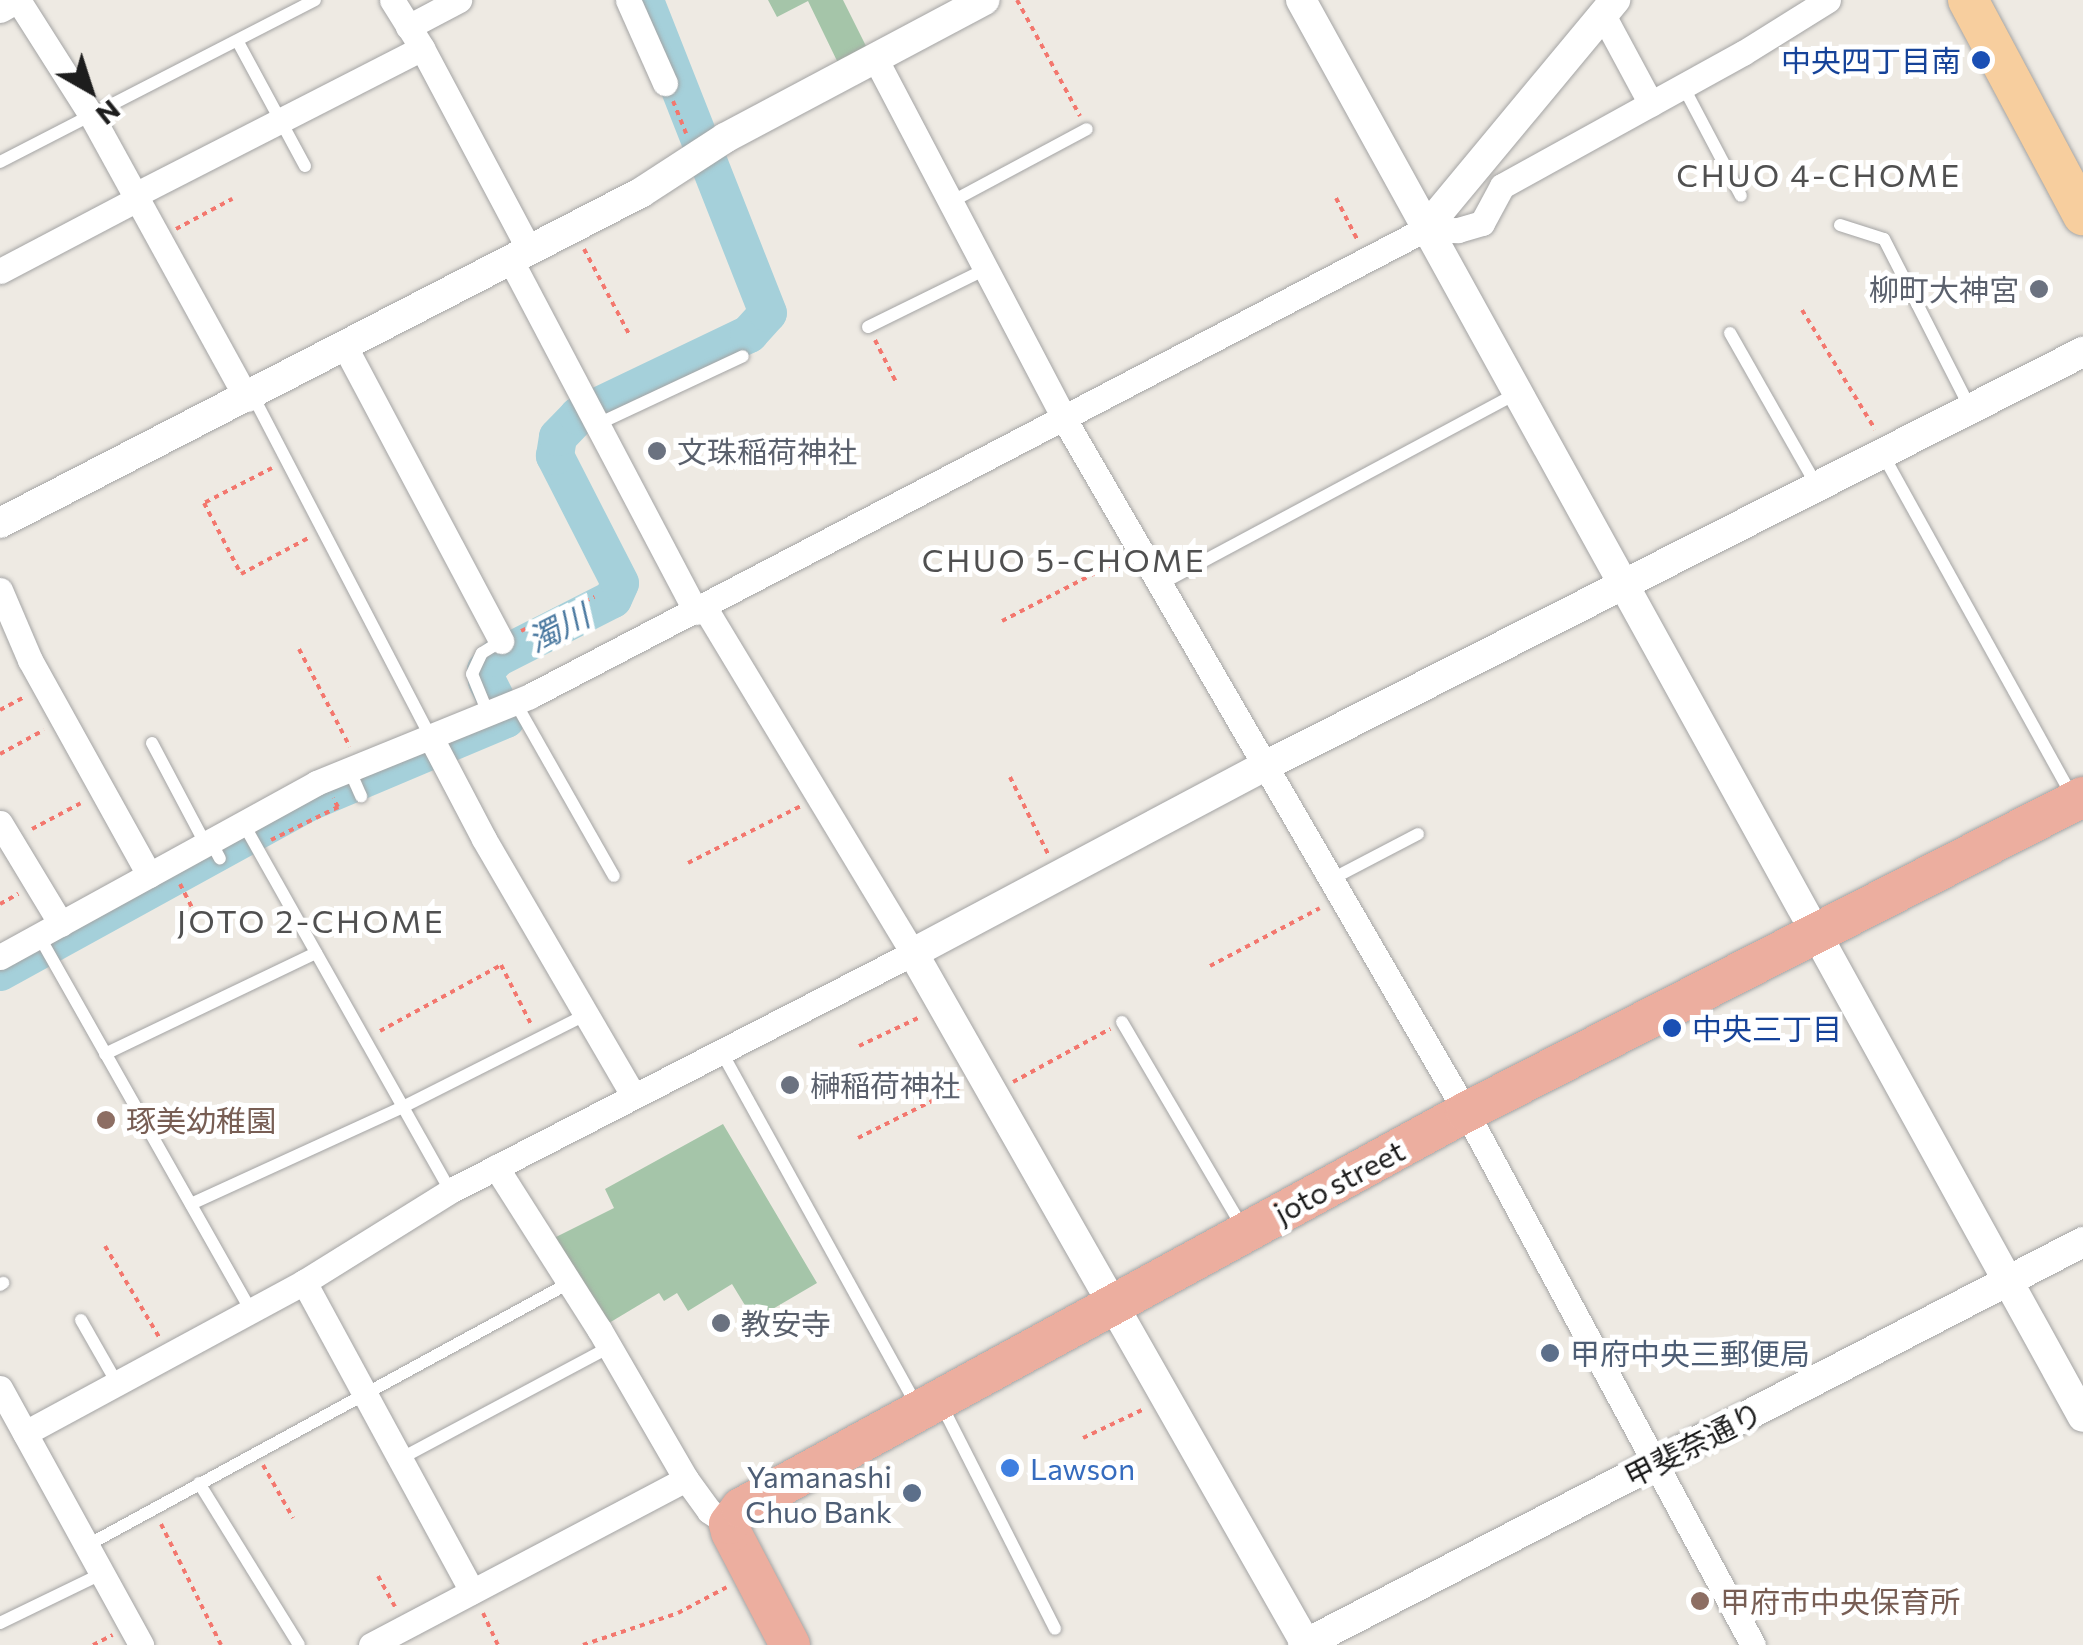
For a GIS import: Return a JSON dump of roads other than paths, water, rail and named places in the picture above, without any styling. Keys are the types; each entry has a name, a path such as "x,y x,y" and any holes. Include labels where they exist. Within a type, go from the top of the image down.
{"highway":[{"name":"joto street","path":"729,1524 741,1508 928,1403 1466,1112 2079,799"},
{"path":"729,1524 790,1645"}],"main road":[{"path":"1968,0 2083,215"}],"street":[{"path":"0,8 16,0 91,115 250,397"},
{"path":"392,0 415,38 520,254 595,425 701,610 913,953 1306,1645"},
{"path":"0,270 280,120 415,38 459,0"},
{"path":"0,523 573,227 726,138 985,0"},
{"path":"1425,229 1458,230 1482,223 1502,186 1828,0"},
{"path":"1310,3 1425,229 2083,1417"},
{"path":"0,957 48,939 109,908 202,854 249,834 354,770 502,707 701,610 1425,229 1610,5 1651,104"},
{"path":"635,10 665,82"},
{"path":"875,58 1064,418 1466,1112 1753,1645"},
{"path":"345,348 501,640"},
{"path":"16,1432 304,1282 450,1192 633,1095 913,953 1267,765 2083,352"},
{"path":"0,590 45,686 156,882"},
{"path":"430,736 484,838 589,1013 633,1095"},
{"path":"6,832 48,939"},
{"path":"496,1167 610,1347 686,1478 709,1511 729,1524"},
{"name":"甲斐奈通り","path":"1306,1645 2083,1242"},
{"path":"304,1282 472,1591"},
{"path":"0,1388 16,1432 141,1645"},
{"path":"371,1645 686,1478"}],"lane":[{"path":"0,162 315,0"},
{"path":"238,42 305,166"},
{"path":"1683,86 1742,196"},
{"path":"951,202 1087,129"},
{"path":"1840,225 1884,240 1970,408"},
{"path":"868,327 986,269"},
{"path":"1730,333 1816,486"},
{"path":"595,425 743,356"},
{"path":"1161,584 1516,394"},
{"path":"250,397 287,460 430,736"},
{"path":"1885,452 2079,799"},
{"path":"501,640 482,653 472,674 502,707 614,876"},
{"path":"152,743 202,854"},
{"path":"354,770 361,796"},
{"path":"249,834 450,1192"},
{"path":"1337,888 1418,834"},
{"path":"48,939 105,1054 251,1310"},
{"path":"105,1054 316,953"},
{"path":"192,1204 403,1108 589,1013"},
{"path":"1122,1022 1246,1232"},
{"path":"721,1051 928,1403 1055,1629"},
{"path":"86,1546 569,1283"},
{"path":"81,1320 116,1383"},
{"path":"398,1460 610,1347"},
{"path":"199,1483 299,1645"},
{"path":"0,1624 102,1574"}],"waterway":[{"name":"濁川","path":"0,972 307,803 506,719 487,681 486,670 497,658 613,599 620,583 555,456 558,437 578,416 749,334 768,313 645,0"}],"place":[{"name":"中央四丁目南","path":"1981,60"},
{"name":"柳町大神宮","path":"2039,289"},
{"name":"文珠稲荷神社","path":"657,451"},
{"name":"中央三丁目","path":"1672,1028"},
{"name":"榊稲荷神社","path":"790,1085"},
{"name":"琢美幼稚園","path":"106,1120"},
{"name":"教安寺","path":"721,1323"},
{"name":"甲府中央三郵便局","path":"1550,1353"},
{"name":"Lawson","path":"1010,1468"},
{"name":"Yamanashi Chuo Bank","path":"912,1493"},
{"name":"甲府市中央保育所","path":"1700,1601"}],"district":[{"name":"CHUO 4-CHOME","path":"1819,174"},
{"name":"CHUO 5-CHOME","path":"1064,559"},
{"name":"JOTO 2-CHOME","path":"311,920"}]}
